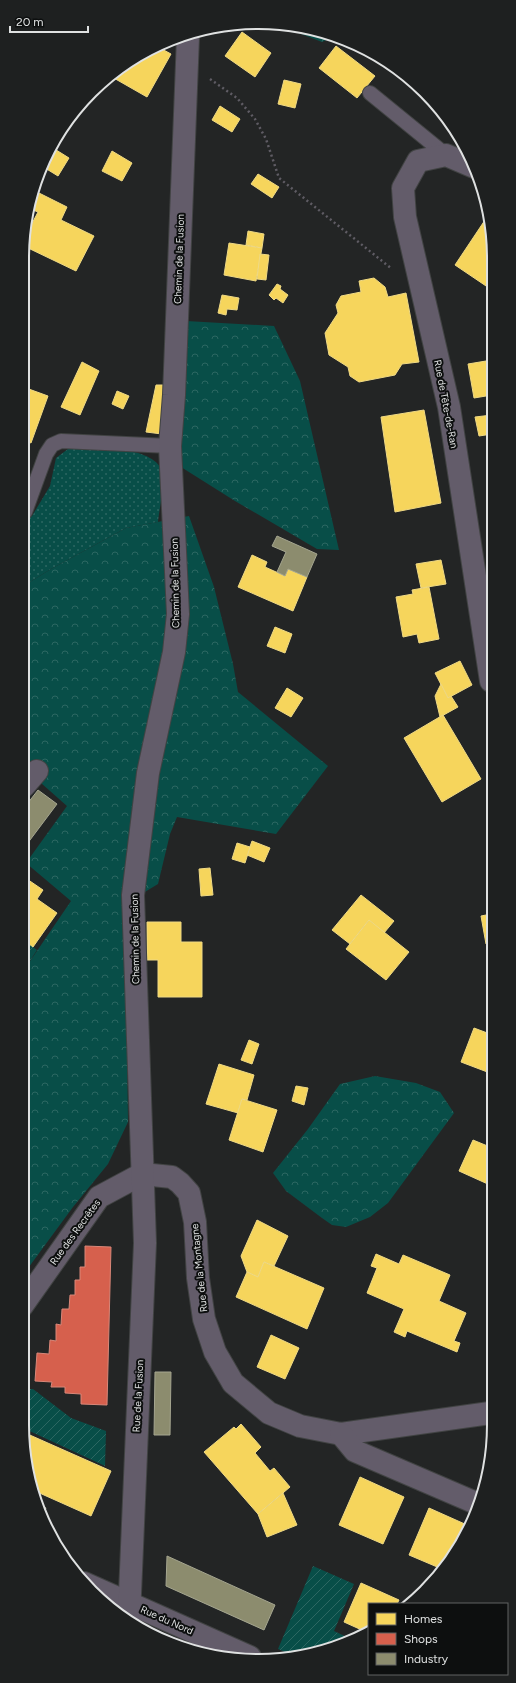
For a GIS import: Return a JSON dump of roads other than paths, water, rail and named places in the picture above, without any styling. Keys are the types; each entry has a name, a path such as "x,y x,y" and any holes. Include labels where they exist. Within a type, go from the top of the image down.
{"street":[{"name":"Chemin de la Fusion","path":"142,1174 133,895 148,773 174,652 178,614 170,446 174,395 188,40"},
{"path":"446,155 466,163"},
{"name":"Rue de Tête-de-Ran","path":"446,155 418,161 402,188 405,218 449,407 487,655"},
{"name":"Rue des Recrêtes","path":"29,1296 99,1197 142,1174"},
{"name":"Rue de la Montagne","path":"142,1174 172,1177 189,1193 195,1222 198,1278 204,1319 215,1352 233,1383 269,1413 300,1426 341,1434 487,1413"},
{"name":"Rue de la Fusion","path":"129,1610 145,1243 142,1174"},
{"path":"341,1434 355,1451 474,1502"},
{"name":"Rue du Nord","path":"106,1596 129,1610 238,1653"}],"lane":[{"path":"370,93 446,155"},
{"path":"29,503 46,454 52,445 61,441 170,446"}]}
